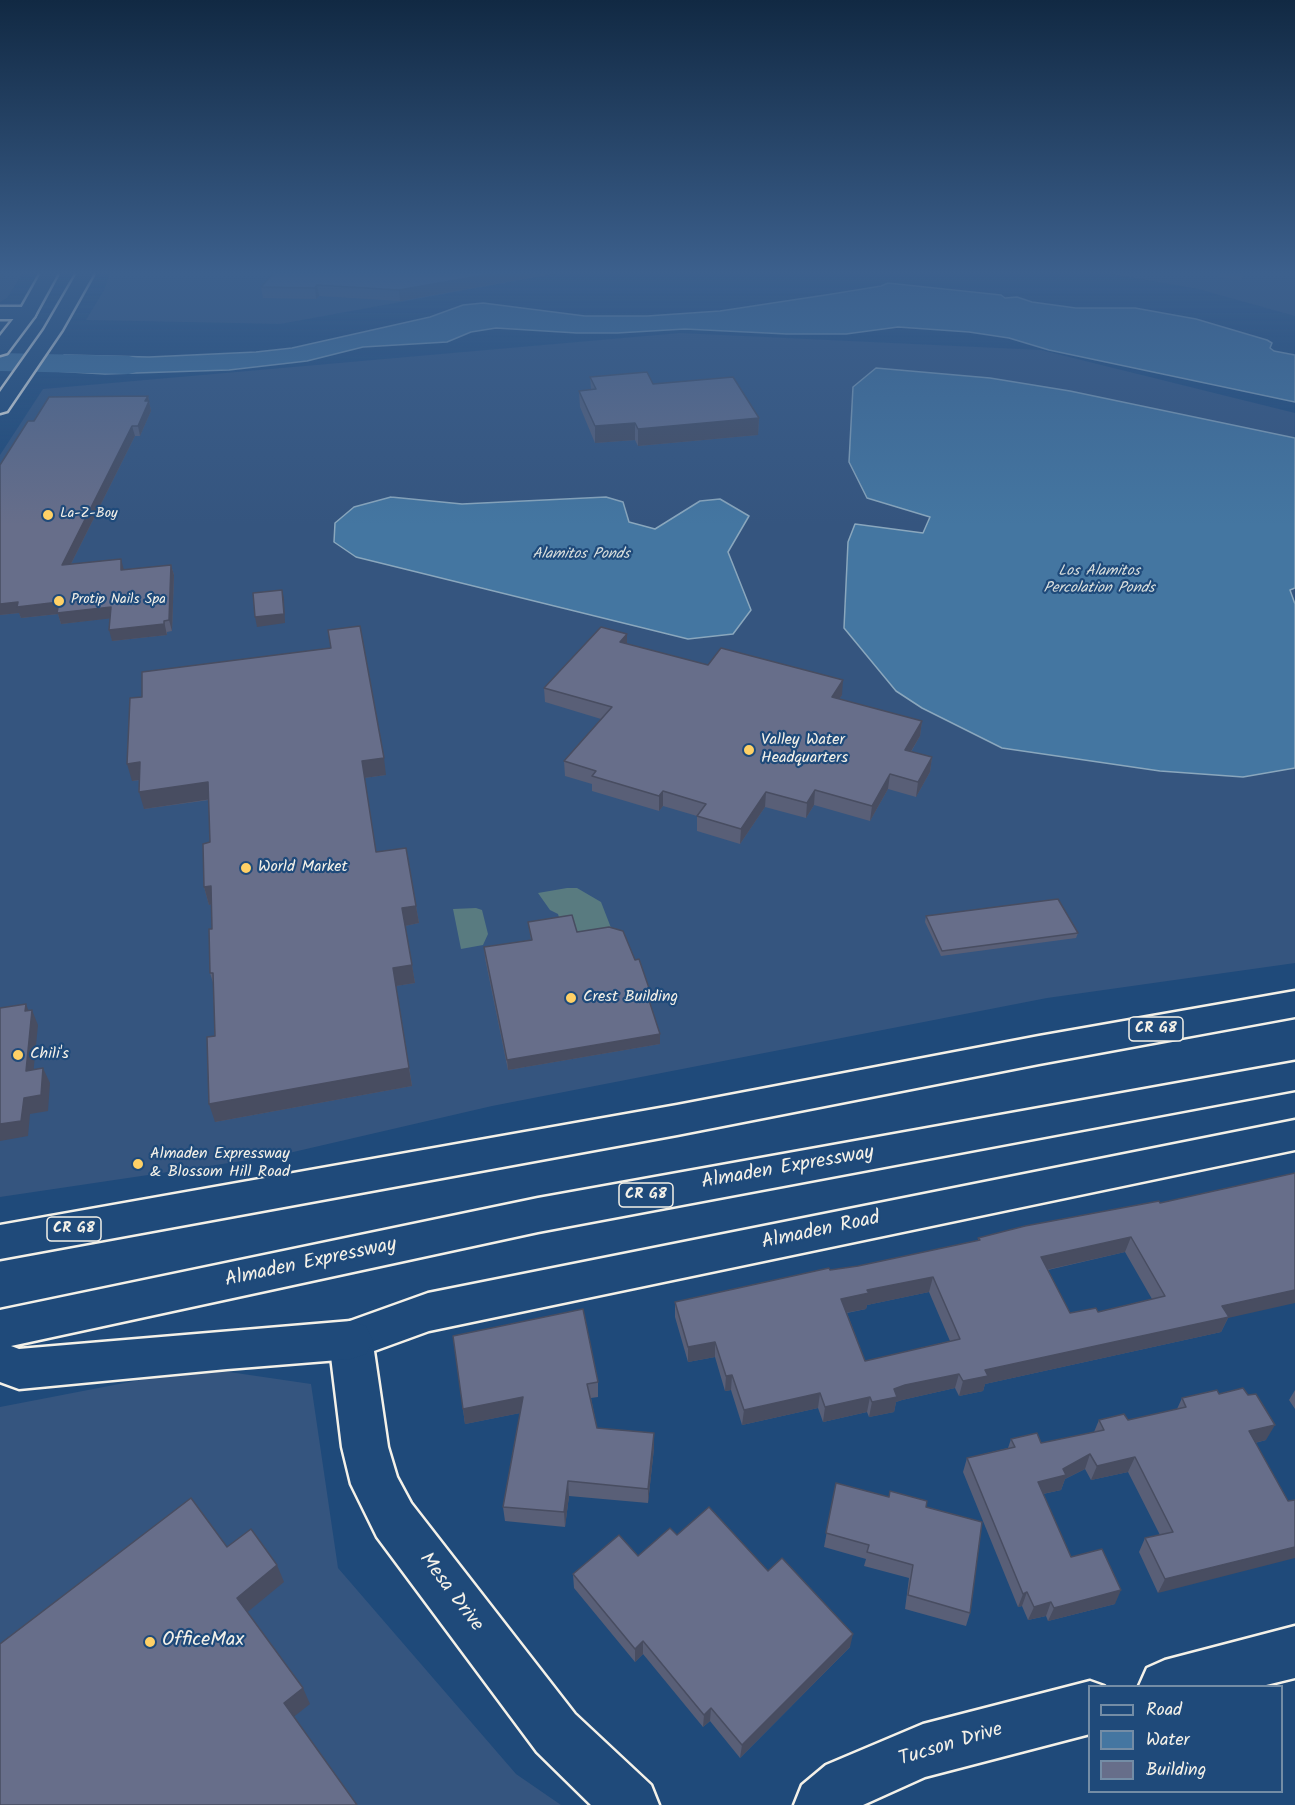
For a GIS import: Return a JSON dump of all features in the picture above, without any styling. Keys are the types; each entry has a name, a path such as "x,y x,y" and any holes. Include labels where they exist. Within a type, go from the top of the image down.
{"main road":[{"path":"0,407 34,357"},
{"name":"CR G8","path":"0,1242 677,1120 1027,1052 1295,1004"},
{"name":"Almaden Expressway","path":"0,1329 538,1215 1295,1076"},
{"name":"Almaden Road","path":"0,1362 19,1369 227,1349 351,1340 428,1312 1295,1135"},
{"name":"Mesa Drive","path":"351,1340 365,1447 375,1484 394,1520 556,1732 631,1805"},
{"path":"1169,1685 1295,1652"},
{"name":"Tucson Drive","path":"822,1805 845,1784 923,1751 1088,1707"}],"shaded area":[{"path":"404,357 1070,357 1295,413 1295,963 1047,998 492,1106 276,1156 0,1197 0,455 43,389"},
{"path":"202,1368 311,1384 338,1568 516,1774 561,1805 0,1805 0,1407"}],"green space":[{"path":"577,888 601,902 613,933 576,939 562,927 558,914 550,910 538,893"},
{"path":"453,909 482,910 488,934 483,945 461,949"}],"water":[{"path":"63,357 322,357 229,370 105,374 54,371"},
{"path":"1083,357 1295,357 1295,402"},
{"name":"Los Alamitos Percolation Ponds","path":"876,368 990,378 1070,391 1295,438 1295,588 1290,590 1295,604 1295,768 1243,777 1160,771 1002,748 922,708 896,691 844,628 848,542 855,524 923,533 930,517 867,498 849,462 853,387"},
{"name":"Alamitos Ponds","path":"391,497 462,504 606,497 623,502 629,522 655,529 700,501 720,499 749,516 728,552 751,610 733,634 688,639 356,557 334,542 335,523 354,507"}],"building":[{"path":"647,372 653,384 733,377 759,418 638,429 635,423 595,426 579,391 596,389 590,377"},
{"path":"148,396 145,401 149,401 138,426 132,426 62,565 121,559 121,570 171,565 169,620 164,621 164,624 109,630 111,607 57,613 59,602 17,607 18,602 0,604 0,465 28,421 34,421 49,397"},
{"path":"282,590 284,614 255,617 253,593"},
{"path":"360,626 384,758 362,761 376,852 406,848 416,906 402,908 412,965 393,968 409,1068 209,1104 207,1037 215,1036 213,973 210,973 211,886 204,887 203,844 210,842 208,782 139,792 140,762 127,764 130,698 142,697 142,672 331,648 328,630"},
{"name":"Valley Water Headquarters","path":"601,627 627,634 620,642 708,665 721,648 843,680 832,697 922,721 905,750 932,757 918,782 890,774 872,806 815,790 807,803 766,792 741,829 697,816 706,804 663,791 659,796 592,776 596,771 564,761 612,707 544,688"},
{"path":"1058,899 1078,933 942,951 926,916"},
{"name":"Crest Building","path":"572,915 577,932 609,927 623,931 635,960 639,959 650,991 646,991 660,1034 507,1060 484,947 532,940 528,922"},
{"name":"Chili's","path":"26,1004 25,1011 32,1010 26,1071 43,1068 41,1095 24,1098 21,1121 0,1124 0,1008"},
{"path":"1295,1173 1295,1290 1222,1306 1229,1317 985,1370 988,1376 963,1381 959,1374 905,1385 894,1389 897,1397 872,1402 870,1397 825,1407 820,1393 744,1410 732,1375 726,1376 715,1342 688,1347 675,1302 829,1268 830,1270 858,1266 980,1240 978,1238 1025,1226 1159,1201 1160,1203","holes":["1131,1237 1165,1296 1098,1312 1096,1308 1070,1313 1041,1257","933,1277 960,1339 865,1361 841,1299 869,1293 867,1290"]},
{"path":"583,1309 598,1382 587,1384 597,1428 654,1433 648,1489 568,1481 564,1512 503,1507 523,1397 463,1409 453,1336"},
{"path":"1243,1388 1248,1395 1256,1394 1275,1425 1249,1431 1288,1501 1295,1500 1295,1547 1165,1579 1145,1538 1173,1532 1135,1457 1097,1466 1090,1454 1063,1469 1066,1475 1038,1482 1071,1557 1102,1549 1121,1590 1054,1608 1051,1602 1034,1607 1027,1592 1023,1594 967,1458 1015,1447 1011,1439 1037,1433 1041,1443 1104,1430 1099,1420 1124,1414 1128,1420 1186,1407 1182,1398 1217,1390 1219,1394"},
{"path":"836,1483 889,1497 890,1491 927,1501 926,1507 982,1522 970,1613 908,1595 913,1565 867,1552 869,1545 826,1533"},
{"name":"OfficeMax","path":"191,1498 227,1547 251,1529 277,1565 237,1598 303,1688 284,1703 357,1805 0,1805 0,1644"},
{"path":"709,1507 768,1571 782,1558 853,1634 742,1745 711,1708 704,1715 643,1641 635,1649 573,1574 619,1535 638,1556 670,1528 677,1535"}],"waterway":[{"path":"0,362 129,365"}],"place":[{"name":"La-Z-Boy","path":"48,515"},
{"name":"Protip Nails Spa","path":"59,601"},
{"name":"Valley Water Headquarters","path":"749,750"},
{"name":"World Market","path":"246,868"},
{"name":"Crest Building","path":"571,998"},
{"name":"Chili's","path":"18,1055"},
{"name":"Almaden Expressway & Blossom Hill Road","path":"138,1164"},
{"name":"OfficeMax","path":"150,1642"}]}
